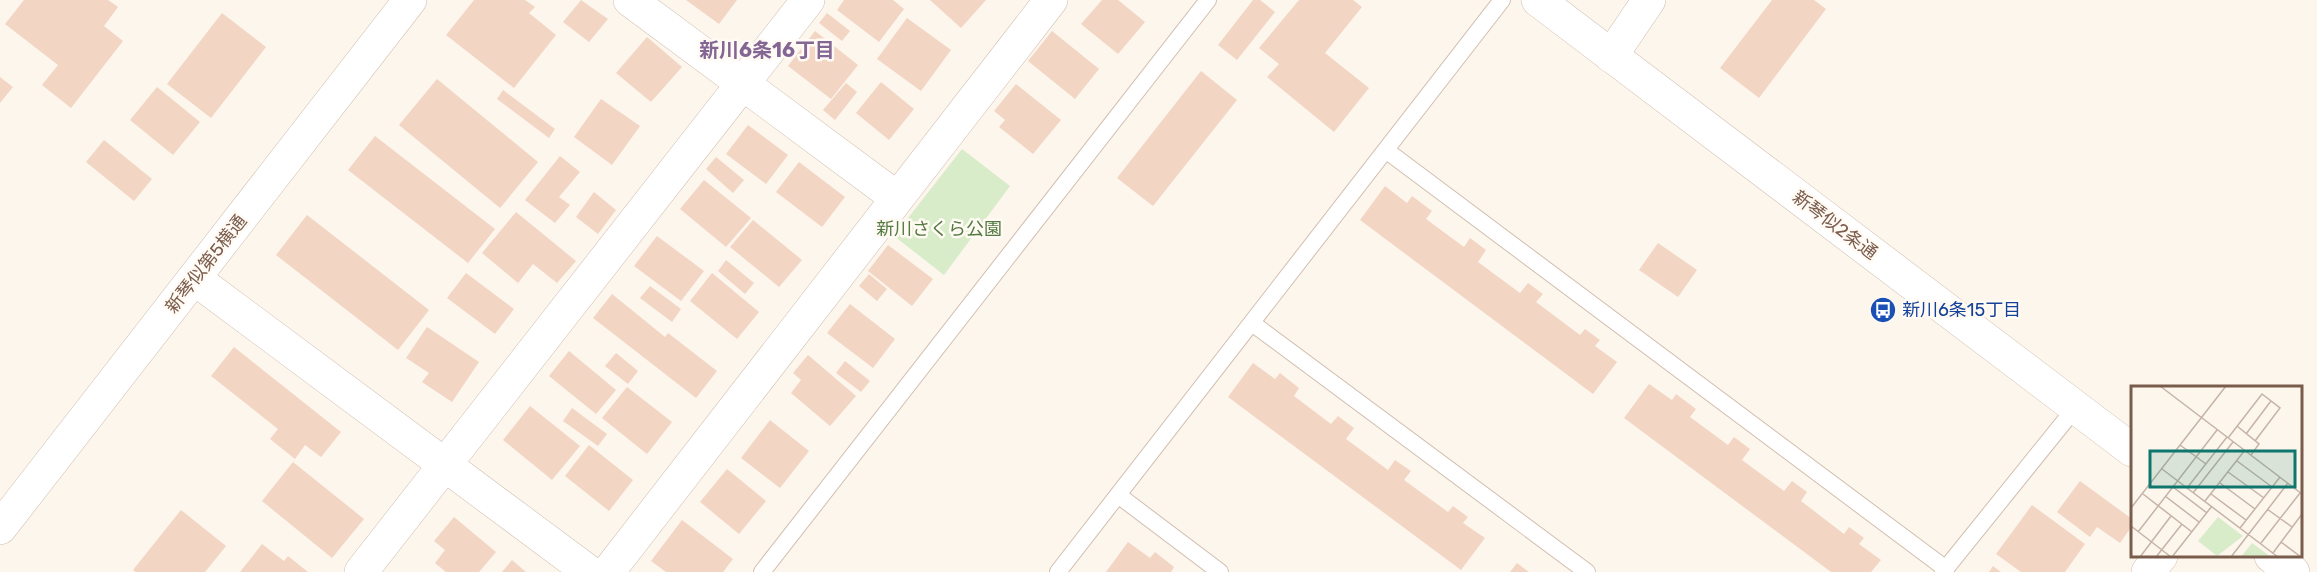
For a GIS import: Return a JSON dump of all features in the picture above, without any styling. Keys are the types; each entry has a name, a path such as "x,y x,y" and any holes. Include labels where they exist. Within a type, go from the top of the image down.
{"street":[{"name":"新琴似第5横通","path":"0,528 410,0"},
{"path":"630,0 897,198"},
{"path":"373,568 446,466 808,0"},
{"path":"608,572 1051,0"},
{"name":"新琴似2条通","path":"1538,0 2131,448"},
{"path":"1611,56 1649,0"},
{"path":"195,279 589,572"},
{"path":"2148,572 2159,557"},
{"path":"2274,557 2293,572"}],"lane":[{"path":"762,572 1208,0"},
{"path":"1058,572 1502,0"},
{"path":"1387,151 1945,570 2076,406"},
{"path":"1252,323 1587,572"},
{"path":"1118,495 1220,572"}],"green space":[{"name":"新川さくら公園","path":"962,149 1010,186 944,275 894,236"}],"building":[{"path":"24,0 108,0 118,7 104,26 123,41 71,108 42,85 58,65 5,24"},
{"path":"474,0 525,0 535,7 529,13 556,35 514,88 446,35"},
{"path":"581,0 608,19 589,42 563,22"},
{"path":"686,0 737,0 719,24"},
{"path":"844,0 893,0 904,9 879,42 837,10"},
{"path":"930,0 986,0 961,28"},
{"path":"1102,0 1118,0 1145,22 1118,54 1081,24"},
{"path":"1253,0 1260,0 1275,12 1237,60 1218,45"},
{"path":"1299,0 1353,0 1362,7 1325,53 1369,88 1334,132 1267,77 1279,64 1259,48"},
{"path":"1772,0 1814,0 1826,9 1759,98 1720,68"},
{"path":"222,13 266,47 211,118 167,84"},
{"path":"827,13 850,31 842,41 819,23"},
{"path":"907,18 951,50 921,91 877,59"},
{"path":"815,31 858,65 831,99 788,66"},
{"path":"1052,31 1099,69 1075,99 1028,61"},
{"path":"647,37 682,67 651,102 616,73"},
{"path":"1201,71 1237,100 1153,206 1117,178"},
{"path":"0,77 13,87 0,103"},
{"path":"437,79 538,162 500,208 399,125"},
{"path":"881,82 914,109 889,140 856,113"},
{"path":"846,83 857,92 835,120 823,110"},
{"path":"1016,84 1061,120 1033,154 999,127 1005,120 994,111"},
{"path":"157,87 200,122 173,155 130,120"},
{"path":"503,90 555,129 549,138 497,99"},
{"path":"601,99 640,126 612,165 574,137"},
{"path":"748,125 788,155 766,184 726,154"},
{"path":"375,136 495,229 468,263 348,170"},
{"path":"104,140 152,179 134,201 86,162"},
{"path":"560,156 580,172 559,197 570,205 555,223 525,200"},
{"path":"716,157 744,180 733,193 706,169"},
{"path":"799,162 845,197 822,227 776,192"},
{"path":"704,180 751,218 726,247 680,209"},
{"path":"1385,186 1407,203 1412,196 1432,211 1426,219 1464,247 1470,238 1486,250 1478,262 1520,293 1528,283 1543,294 1536,302 1580,335 1585,329 1600,340 1595,346 1617,362 1593,394 1360,220"},
{"path":"594,192 616,210 598,234 576,217"},
{"path":"516,212 576,261 557,283 533,264 518,283 482,253"},
{"path":"307,215 429,310 398,350 276,255"},
{"path":"753,220 802,260 779,287 730,247"},
{"path":"657,236 704,271 681,301 634,266"},
{"path":"1658,243 1697,270 1678,297 1639,270"},
{"path":"888,245 933,279 912,306 868,271"},
{"path":"726,260 754,283 745,294 718,271"},
{"path":"466,273 514,309 495,334 447,298"},
{"path":"712,273 759,312 737,339 690,301"},
{"path":"869,274 887,289 877,301 859,286"},
{"path":"650,286 681,309 672,322 640,298"},
{"path":"612,294 665,337 668,333 717,371 696,398 593,318"},
{"path":"850,304 895,339 873,368 827,333"},
{"path":"427,327 479,362 452,402 422,382 429,373 406,358"},
{"path":"234,347 341,432 321,457 305,445 295,459 270,439 278,429 211,376"},
{"path":"569,351 616,390 596,414 549,376"},
{"path":"616,353 638,371 628,384 605,366"},
{"path":"808,355 856,396 830,426 791,393 801,380 793,373"},
{"path":"845,361 870,381 861,392 836,373"},
{"path":"1253,363 1275,379 1280,373 1299,388 1294,396 1331,424 1338,416 1354,428 1346,439 1388,470 1395,460 1411,471 1404,480 1448,512 1453,506 1468,517 1463,523 1485,538 1461,570 1228,397"},
{"path":"1649,384 1672,400 1676,394 1696,409 1690,417 1728,445 1734,437 1750,449 1742,460 1784,491 1792,481 1807,492 1801,501 1844,534 1849,527 1864,538 1859,544 1881,560 1871,572 1831,572 1624,418"},
{"path":"627,387 672,422 647,454 602,418"},
{"path":"530,406 580,446 552,480 503,440"},
{"path":"572,408 607,434 598,446 563,421"},
{"path":"770,420 809,451 780,488 741,458"},
{"path":"589,445 633,480 609,511 565,476"},
{"path":"293,462 364,519 332,558 262,501"},
{"path":"727,469 766,501 739,534 700,502"},
{"path":"2080,481 2131,518 2131,527 2120,543 2097,527 2090,537 2057,512"},
{"path":"2032,505 2085,544 2065,572 2021,572 1996,554"},
{"path":"181,510 226,546 205,572 136,572 133,570"},
{"path":"454,517 496,552 479,572 446,572 435,563 445,550 434,541"},
{"path":"682,520 733,559 723,572 666,572 651,561"},
{"path":"1128,542 1150,558 1155,552 1174,567 1171,572 1106,572"},
{"path":"262,544 284,561 288,556 308,572 240,572"},
{"path":"512,560 526,572 502,572"},
{"path":"1517,563 1529,572 1510,572"},
{"path":"1993,566 2001,572 1989,572"}],"place":[{"name":"新川6条15丁目","path":"1883,310"}],"district":[{"name":"新川6条16丁目","path":"767,50"}]}
